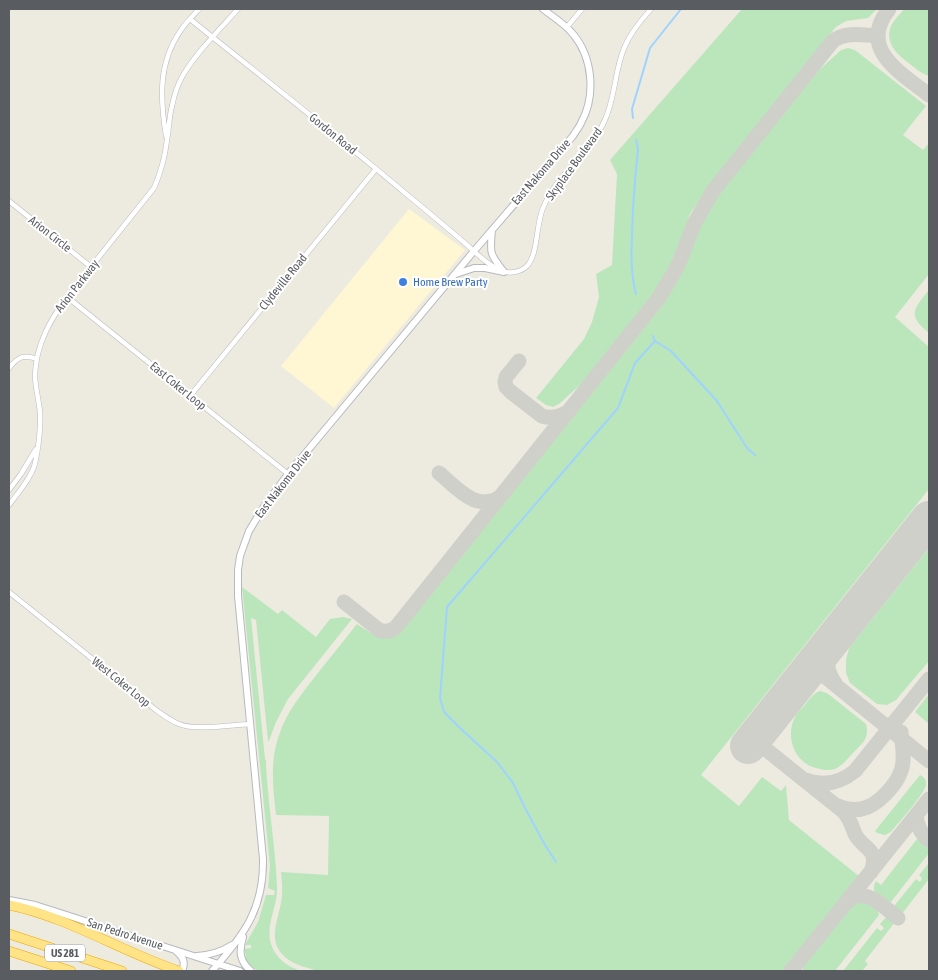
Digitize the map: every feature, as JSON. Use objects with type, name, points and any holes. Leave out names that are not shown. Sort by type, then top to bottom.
[{"type":"highway","points":[[9,905],[54,919],[181,970]]},
{"type":"highway","name":"US 281","points":[[9,934],[122,971]]},
{"type":"highway","name":"US 281","points":[[9,951],[71,971]]},
{"type":"main road","name":"East Nakoma Drive","points":[[212,971],[245,931],[257,907],[263,871],[238,596],[238,570],[244,543],[252,525],[288,474],[454,274],[573,136],[581,123],[588,106],[590,94],[591,80],[588,63],[578,41],[566,27],[543,9]]},
{"type":"main road","points":[[492,230],[490,248],[492,256],[504,272]]},
{"type":"main road","points":[[454,274],[474,268],[504,272]]},
{"type":"main road","name":"San Pedro Avenue","points":[[9,900],[49,909],[240,971]]},
{"type":"main road","points":[[245,931],[240,946],[240,956],[243,963],[251,971]]},
{"type":"main road","points":[[192,956],[207,955],[236,944]]},
{"type":"main road","points":[[176,951],[183,959],[181,970]]},
{"type":"street","name":"Arion Parkway","points":[[167,143],[162,99],[165,65],[172,44],[182,28],[199,9]]},
{"type":"street","name":"Arion Parkway","points":[[9,505],[29,480],[35,464],[40,412],[35,374],[37,359],[46,330],[67,297],[154,188],[162,171],[171,108],[177,88],[191,65],[238,9]]},
{"type":"street","points":[[566,27],[582,9]]},
{"type":"street","name":"Skyplace Boulevard","points":[[504,272],[509,273],[522,270],[532,260],[540,218],[546,200],[554,187],[592,142],[604,123],[612,102],[624,47],[638,24],[651,9]]},
{"type":"street","name":"Gordon Road","points":[[190,19],[376,168],[474,251]]},
{"type":"street","name":"Clydeville Road","points":[[190,396],[376,168]]},
{"type":"street","name":"Arion Circle","points":[[9,201],[91,267]]},
{"type":"street","points":[[474,251],[494,267],[504,272]]},
{"type":"street","name":"East Coker Loop","points":[[67,297],[288,474]]},
{"type":"street","points":[[9,368],[18,358],[28,356],[37,359]]},
{"type":"street","name":"Arion Parkway","points":[[9,490],[38,446]]},
{"type":"street","name":"West Coker Loop","points":[[9,592],[156,710],[180,725],[199,727],[250,724]]},
{"type":"shaded area","points":[[409,209],[465,250],[334,408],[281,366]]},
{"type":"green space","points":[[742,9],[877,9],[868,18],[846,21],[836,27],[709,186],[690,214],[679,248],[667,275],[653,296],[590,376],[559,404],[553,407],[546,405],[536,398],[584,339],[592,322],[599,297],[596,274],[612,265],[617,174],[610,160]]},
{"type":"green space","points":[[904,9],[929,9],[929,76],[920,72],[894,50],[890,40],[889,35],[893,22]]},
{"type":"green space","points":[[848,48],[855,50],[926,106],[903,135],[923,150],[929,143],[929,274],[895,317],[929,347],[929,489],[701,775],[739,806],[762,777],[781,791],[786,785],[789,820],[860,877],[785,971],[318,971],[292,962],[282,954],[275,940],[282,895],[281,872],[328,875],[329,816],[276,815],[273,786],[275,747],[281,728],[291,710],[308,685],[357,624],[383,637],[400,632],[661,307],[687,260],[703,218],[716,197],[819,70],[841,50]]},
{"type":"green space","points":[[929,290],[929,333],[917,322],[915,312]]},
{"type":"green space","points":[[929,548],[929,661],[896,700],[887,705],[877,704],[850,683],[846,673],[846,660],[849,648]]},
{"type":"green space","points":[[242,587],[278,614],[282,610],[316,637],[330,619],[343,617],[352,619],[288,699],[268,741],[256,620],[251,618],[276,876],[277,894],[270,937],[273,949],[279,958],[291,967],[301,971],[259,971],[250,966],[244,957],[246,956],[244,949],[251,948],[251,945],[245,945],[258,922],[266,895],[274,895],[275,891],[268,888],[270,866]]},
{"type":"green space","points":[[820,691],[827,693],[866,724],[867,729],[866,737],[862,743],[843,764],[830,770],[808,765],[797,754],[791,739],[791,731],[796,715],[813,695]]},
{"type":"green space","points":[[929,694],[929,724],[915,712]]},
{"type":"green space","points":[[920,775],[926,781],[926,784],[917,801],[891,832],[885,835],[877,833],[875,831]]},
{"type":"green space","points":[[917,839],[922,840],[929,846],[929,853],[891,902],[886,904],[874,891],[874,885],[876,881],[881,885]]},
{"type":"green space","points":[[929,863],[929,879],[901,915],[895,910],[894,906],[916,879],[920,882],[922,878],[919,875]]},
{"type":"green space","points":[[862,900],[873,905],[879,915],[835,971],[803,971],[803,966],[808,958],[851,905]]},
{"type":"green space","points":[[887,916],[895,922],[865,961],[868,964],[862,971],[843,971],[877,928],[881,931],[884,928],[880,924]]},
{"type":"waterway","points":[[633,118],[632,109],[650,48],[681,9]]},
{"type":"waterway","points":[[636,140],[638,149],[633,205],[632,273],[636,294]]},
{"type":"waterway","points":[[653,336],[655,341],[671,351],[717,401],[747,448],[755,455]]},
{"type":"waterway","points":[[556,862],[545,845],[513,783],[497,762],[444,712],[440,698],[447,607],[618,408],[635,363],[655,341]]},
{"type":"taxiway","points":[[889,9],[880,23],[878,36],[880,48],[886,59],[896,69],[929,95]]},
{"type":"taxiway","points":[[344,602],[379,630],[389,631],[397,626],[658,299],[679,263],[694,224],[713,191],[832,42],[848,35],[878,36]]},
{"type":"taxiway","points":[[519,361],[506,377],[506,387],[542,416],[556,417],[569,411]]},
{"type":"taxiway","points":[[439,473],[460,491],[475,500],[483,502],[500,497]]},
{"type":"taxiway","points":[[835,683],[828,669],[827,659],[829,649],[837,634]]},
{"type":"taxiway","points":[[812,666],[929,761]]},
{"type":"taxiway","points":[[806,780],[832,783],[855,771],[929,679]]},
{"type":"taxiway","points":[[836,805],[853,810],[867,807],[879,800],[891,788],[899,776],[903,764],[901,732]]},
{"type":"taxiway","points":[[753,739],[844,812],[858,839],[872,854],[873,864],[871,872]]},
{"type":"taxiway","points":[[791,971],[929,799]]},
{"type":"taxiway","points":[[916,815],[920,829],[929,840]]},
{"type":"taxiway","points":[[847,902],[854,897],[868,897],[874,899],[898,918]]},
{"type":"runway","points":[[748,746],[929,519]]},
{"type":"place","name":"Home Brew Party","points":[[403,282]]}]
